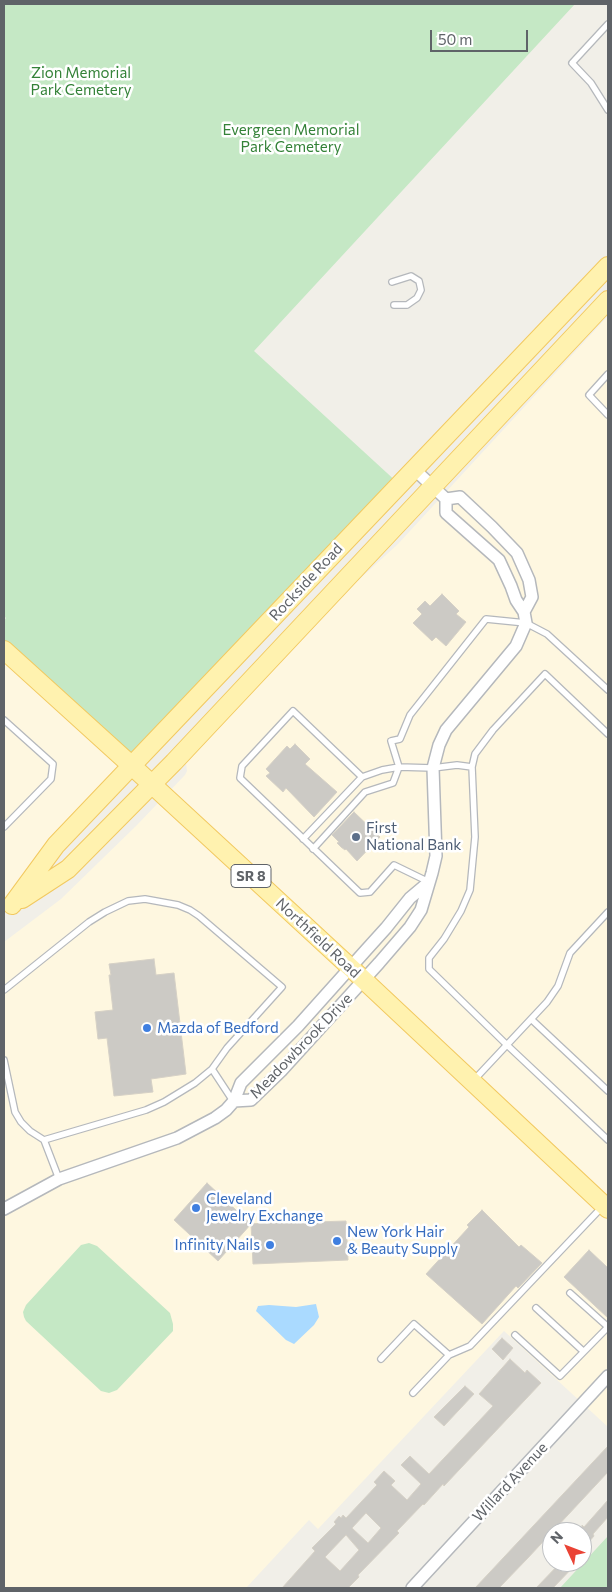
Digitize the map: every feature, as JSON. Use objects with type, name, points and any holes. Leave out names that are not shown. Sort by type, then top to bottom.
[{"type":"main road","name":"Rockside Road","points":[[8,906],[56,845],[608,266]]},
{"type":"main road","name":"Rockside Road","points":[[8,906],[68,869],[152,784],[608,300]]},
{"type":"main road","name":"Northfield Road","points":[[4,650],[152,784],[607,1205]]},
{"type":"street","points":[[414,469],[446,499],[446,513],[499,560],[512,586],[516,600],[524,612],[526,624]]},
{"type":"street","points":[[446,499],[460,498],[517,552],[529,580],[532,597],[524,612]]},
{"type":"street","name":"Meadowbrook Drive","points":[[234,1101],[251,1100],[281,1071],[364,980],[410,927],[421,910],[436,856],[433,768],[439,745],[446,730],[506,660],[516,646],[526,624]]},
{"type":"street","name":"Meadowbrook Drive","points":[[4,1208],[59,1180],[177,1138],[226,1110],[234,1101],[241,1083],[298,1026],[351,968],[410,898],[429,882]]},
{"type":"street","name":"Willard Avenue","points":[[412,1588],[608,1376]]},
{"type":"lane","points":[[608,24],[572,63],[591,83],[608,110]]},
{"type":"lane","points":[[392,282],[411,276],[419,281],[421,290],[417,298],[407,306],[394,305]]},
{"type":"lane","points":[[608,374],[588,396],[608,415]]},
{"type":"lane","points":[[313,848],[365,792],[393,783],[399,767],[392,741],[400,739],[410,715],[486,619],[526,624],[547,634],[608,690]]},
{"type":"lane","points":[[608,734],[545,674],[493,730],[475,754],[472,767],[475,837],[470,890],[452,925],[429,958],[429,969],[608,1140]]},
{"type":"lane","points":[[362,777],[294,711],[242,766],[240,778],[360,893],[370,892],[394,865],[429,882]]},
{"type":"lane","points":[[4,720],[53,764],[51,779],[4,827]]},
{"type":"lane","points":[[303,839],[362,777],[382,770],[399,767],[433,768],[457,765],[472,767]]},
{"type":"lane","points":[[4,990],[89,922],[128,901],[145,899],[178,905],[190,910],[282,987],[227,1048],[212,1069],[188,1088],[146,1110],[44,1140]]},
{"type":"lane","points":[[473,1082],[546,1002],[558,986],[570,953],[608,912]]},
{"type":"lane","points":[[531,1019],[608,1091]]},
{"type":"lane","points":[[4,1060],[15,1112],[30,1131],[44,1140],[59,1180]]},
{"type":"lane","points":[[212,1069],[234,1101]]},
{"type":"lane","points":[[413,1393],[449,1355],[470,1346],[607,1205]]},
{"type":"lane","points":[[515,1335],[560,1376],[608,1327],[570,1293]]},
{"type":"lane","points":[[536,1308],[584,1351]]},
{"type":"lane","points":[[381,1359],[414,1324],[449,1355]]},
{"type":"shaded area","points":[[608,316],[608,1427],[504,1331],[318,1529],[309,1520],[246,1588],[4,1588],[4,942],[61,899],[136,826],[185,775],[187,771],[186,763],[206,739],[351,587],[398,544]]},
{"type":"shaded area","points":[[4,650],[132,766],[4,912]]},
{"type":"green space","points":[[4,4],[575,4],[254,351],[399,484],[132,766],[4,650],[4,621],[6,618],[4,616]]},
{"type":"green space","points":[[89,1243],[97,1246],[170,1313],[173,1324],[173,1331],[117,1390],[109,1393],[101,1391],[26,1321],[23,1312],[26,1305],[81,1245]]},
{"type":"green space","points":[[608,1536],[608,1588],[560,1588],[575,1572],[592,1572],[592,1553]]},
{"type":"water","points":[[316,1304],[319,1317],[314,1325],[294,1344],[286,1340],[256,1311],[258,1306],[296,1307]]},
{"type":"building","points":[[442,594],[459,611],[456,614],[466,622],[446,646],[436,637],[432,641],[413,623],[422,614],[417,609],[425,601],[430,606]]},
{"type":"building","points":[[295,744],[310,759],[305,764],[337,792],[314,817],[286,788],[283,792],[266,776],[270,773],[266,769],[287,746],[290,749]]},
{"type":"building","points":[[354,812],[380,837],[357,861],[346,849],[337,843],[339,842],[332,835]]},
{"type":"building","points":[[154,959],[156,975],[174,973],[186,1074],[151,1079],[153,1092],[114,1096],[107,1038],[98,1039],[95,1012],[113,1010],[109,964]]},
{"type":"building","points":[[207,1183],[251,1224],[218,1261],[174,1220]]},
{"type":"building","points":[[482,1210],[519,1247],[521,1245],[542,1263],[518,1288],[516,1286],[482,1324],[426,1274]]},
{"type":"building","points":[[314,1219],[314,1222],[346,1221],[348,1260],[253,1264],[251,1224]]},
{"type":"building","points":[[589,1250],[608,1268],[608,1318],[564,1277]]},
{"type":"building","points":[[502,1338],[513,1348],[503,1360],[492,1349]]},
{"type":"building","points":[[510,1359],[525,1373],[527,1370],[541,1383],[444,1486],[443,1484],[397,1531],[399,1533],[358,1575],[359,1577],[348,1588],[282,1588],[315,1551],[312,1548],[336,1524],[334,1522],[339,1516],[341,1518],[343,1515],[346,1518],[377,1485],[374,1482],[384,1471],[395,1481],[391,1485],[407,1500],[421,1484],[401,1465],[410,1456],[429,1474],[493,1406],[479,1394]],"holes":[[[366,1513],[381,1528],[368,1543],[352,1528]],[[346,1535],[359,1550],[340,1571],[325,1557]]]},
{"type":"building","points":[[465,1386],[474,1394],[444,1426],[434,1417]]},
{"type":"building","points":[[608,1446],[608,1472],[561,1522],[542,1522],[542,1543],[527,1559],[499,1588],[475,1588]]},
{"type":"building","points":[[608,1500],[608,1517],[593,1534],[592,1538],[592,1522],[588,1522]]},
{"type":"building","points":[[551,1572],[568,1572],[553,1588],[536,1588]]},
{"type":"place","name":"First National Bank","points":[[356,837]]},
{"type":"place","name":"Mazda of Bedford","points":[[147,1028]]},
{"type":"place","name":"Cleveland Jewelry Exchange","points":[[196,1208]]},
{"type":"place","name":"New York Hair & Beauty Supply","points":[[337,1241]]},
{"type":"place","name":"Infinity Nails","points":[[270,1245]]},
{"type":"park label","name":"Zion Memorial Park Cemetery","points":[[81,82]]},
{"type":"park label","name":"Evergreen Memorial Park Cemetery","points":[[291,138]]}]
